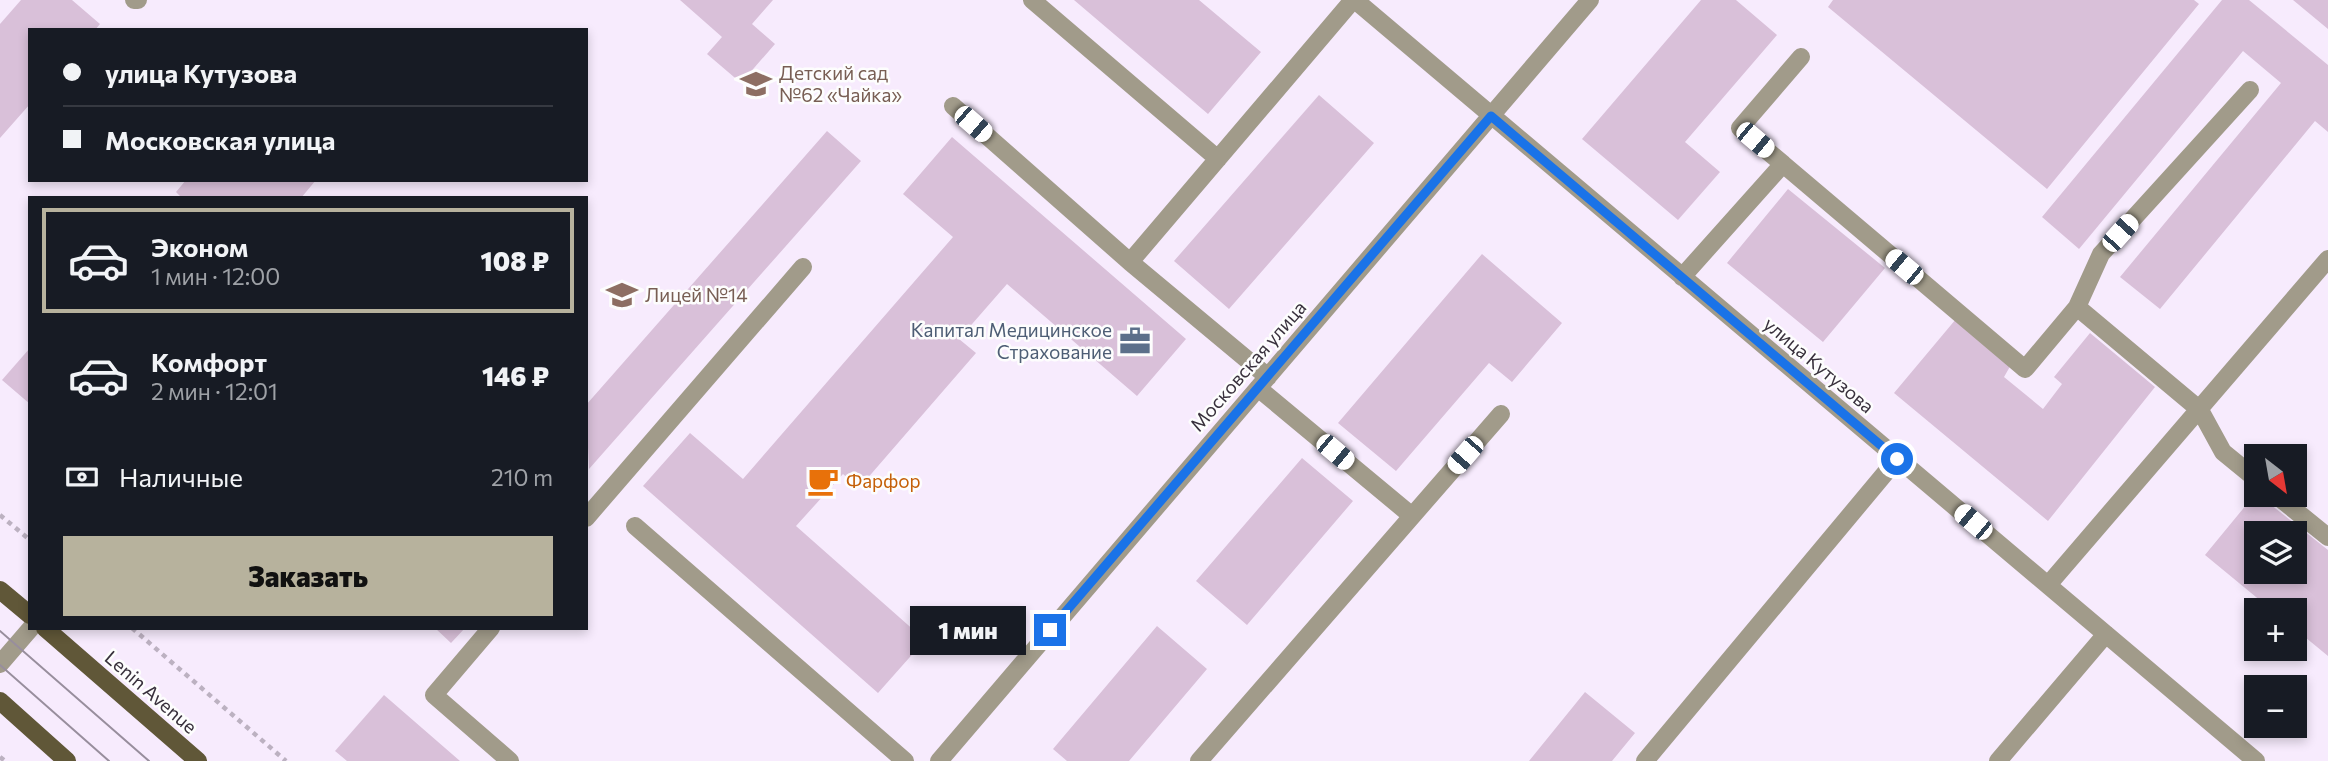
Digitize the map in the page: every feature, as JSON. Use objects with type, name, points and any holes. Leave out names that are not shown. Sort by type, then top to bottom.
[{"type":"main road","points":[[0,590],[28,613]]},
{"type":"main road","name":"Lenin Avenue","points":[[47,630],[198,761]]},
{"type":"main road","points":[[0,701],[67,761]]},
{"type":"street","points":[[1032,0],[1218,159]]},
{"type":"street","points":[[1130,262],[1354,0]]},
{"type":"street","name":"улица Кутузова","points":[[1354,0],[2256,761]]},
{"type":"street","name":"Московская улица","points":[[939,761],[1590,0]]},
{"type":"street","points":[[1801,57],[1740,128],[2025,369],[2077,307],[2101,254],[2249,90]]},
{"type":"street","points":[[953,106],[1412,516]]},
{"type":"street","points":[[1682,277],[1783,164]]},
{"type":"street","points":[[2048,585],[2328,259]]},
{"type":"street","points":[[588,516],[803,267]]},
{"type":"street","points":[[2077,307],[2200,410],[2223,452],[2244,469]]},
{"type":"street","points":[[1199,761],[1501,414]]},
{"type":"street","points":[[1645,761],[1897,459]]},
{"type":"street","points":[[2292,508],[2328,537]]},
{"type":"street","points":[[635,526],[905,761]]},
{"type":"street","points":[[0,664],[29,630]]},
{"type":"street","points":[[489,630],[434,695],[510,761]]},
{"type":"street","points":[[1998,761],[2106,634]]},
{"type":"path","points":[[0,514],[28,538]]},
{"type":"path","points":[[134,630],[286,761]]},
{"type":"path","points":[[0,757],[5,761]]},
{"type":"building","points":[[21,0],[72,0],[100,24],[97,28],[28,28],[28,106],[0,138],[0,24]]},
{"type":"building","points":[[680,0],[773,0],[752,24],[775,44],[741,83],[707,54],[722,37]]},
{"type":"building","points":[[1074,0],[1199,0],[1261,52],[1208,114]]},
{"type":"building","points":[[1701,0],[1736,0],[1777,35],[1685,142],[1720,172],[1678,220],[1582,139]]},
{"type":"building","points":[[1833,0],[2194,0],[2199,4],[2047,189],[1828,7]]},
{"type":"building","points":[[2222,0],[2249,0],[2328,65],[2328,132],[2315,121],[2160,309],[2120,277],[2281,83],[2243,51],[2079,249],[2042,217]]},
{"type":"building","points":[[2293,0],[2328,0],[2328,29]]},
{"type":"building","points":[[1319,95],[1374,143],[1229,309],[1174,261]]},
{"type":"building","points":[[827,131],[861,161],[589,469],[588,403]]},
{"type":"building","points":[[952,137],[1186,339],[1137,396],[1007,284],[959,339],[976,353],[859,488],[843,474],[796,526],[925,640],[878,693],[643,486],[690,433],[743,479],[953,237],[903,194]]},
{"type":"building","points":[[184,182],[314,182],[303,196],[180,196],[176,192]]},
{"type":"building","points":[[1788,189],[1885,268],[1823,342],[1727,263]]},
{"type":"building","points":[[1482,254],[1562,323],[1512,382],[1489,363],[1396,471],[1338,423]]},
{"type":"building","points":[[1956,319],[2012,363],[2004,377],[2043,409],[2062,384],[2054,377],[2090,333],[2155,387],[2048,521],[1894,393]]},
{"type":"building","points":[[28,350],[28,402],[2,380]]},
{"type":"building","points":[[1302,458],[1353,501],[1247,625],[1196,581]]},
{"type":"building","points":[[2244,508],[2275,508],[2291,521],[2244,521],[2244,584],[2307,584],[2307,533],[2328,550],[2328,656],[2307,639],[2307,598],[2257,598],[2205,555]]},
{"type":"building","points":[[1157,626],[1207,669],[1129,761],[1067,761],[1053,749]]},
{"type":"building","points":[[437,630],[463,630],[451,643]]},
{"type":"building","points":[[1585,692],[1635,733],[1612,761],[1529,761]]},
{"type":"building","points":[[384,695],[460,761],[347,761],[335,751]]},
{"type":"tram line","points":[[0,631],[149,761]]},
{"type":"tram line","points":[[0,665],[109,761]]},
{"type":"place","name":"Детский сад №62 «Чайка»","points":[[756,84]]},
{"type":"place","name":"Лицей №14","points":[[622,295]]},
{"type":"place","name":"Капитал Медицинское Страхование","points":[[1135,341]]},
{"type":"place","name":"Фарфор","points":[[823,481]]},
{"type":"route","points":[[1050,630],[1491,116],[1897,459]]}]
